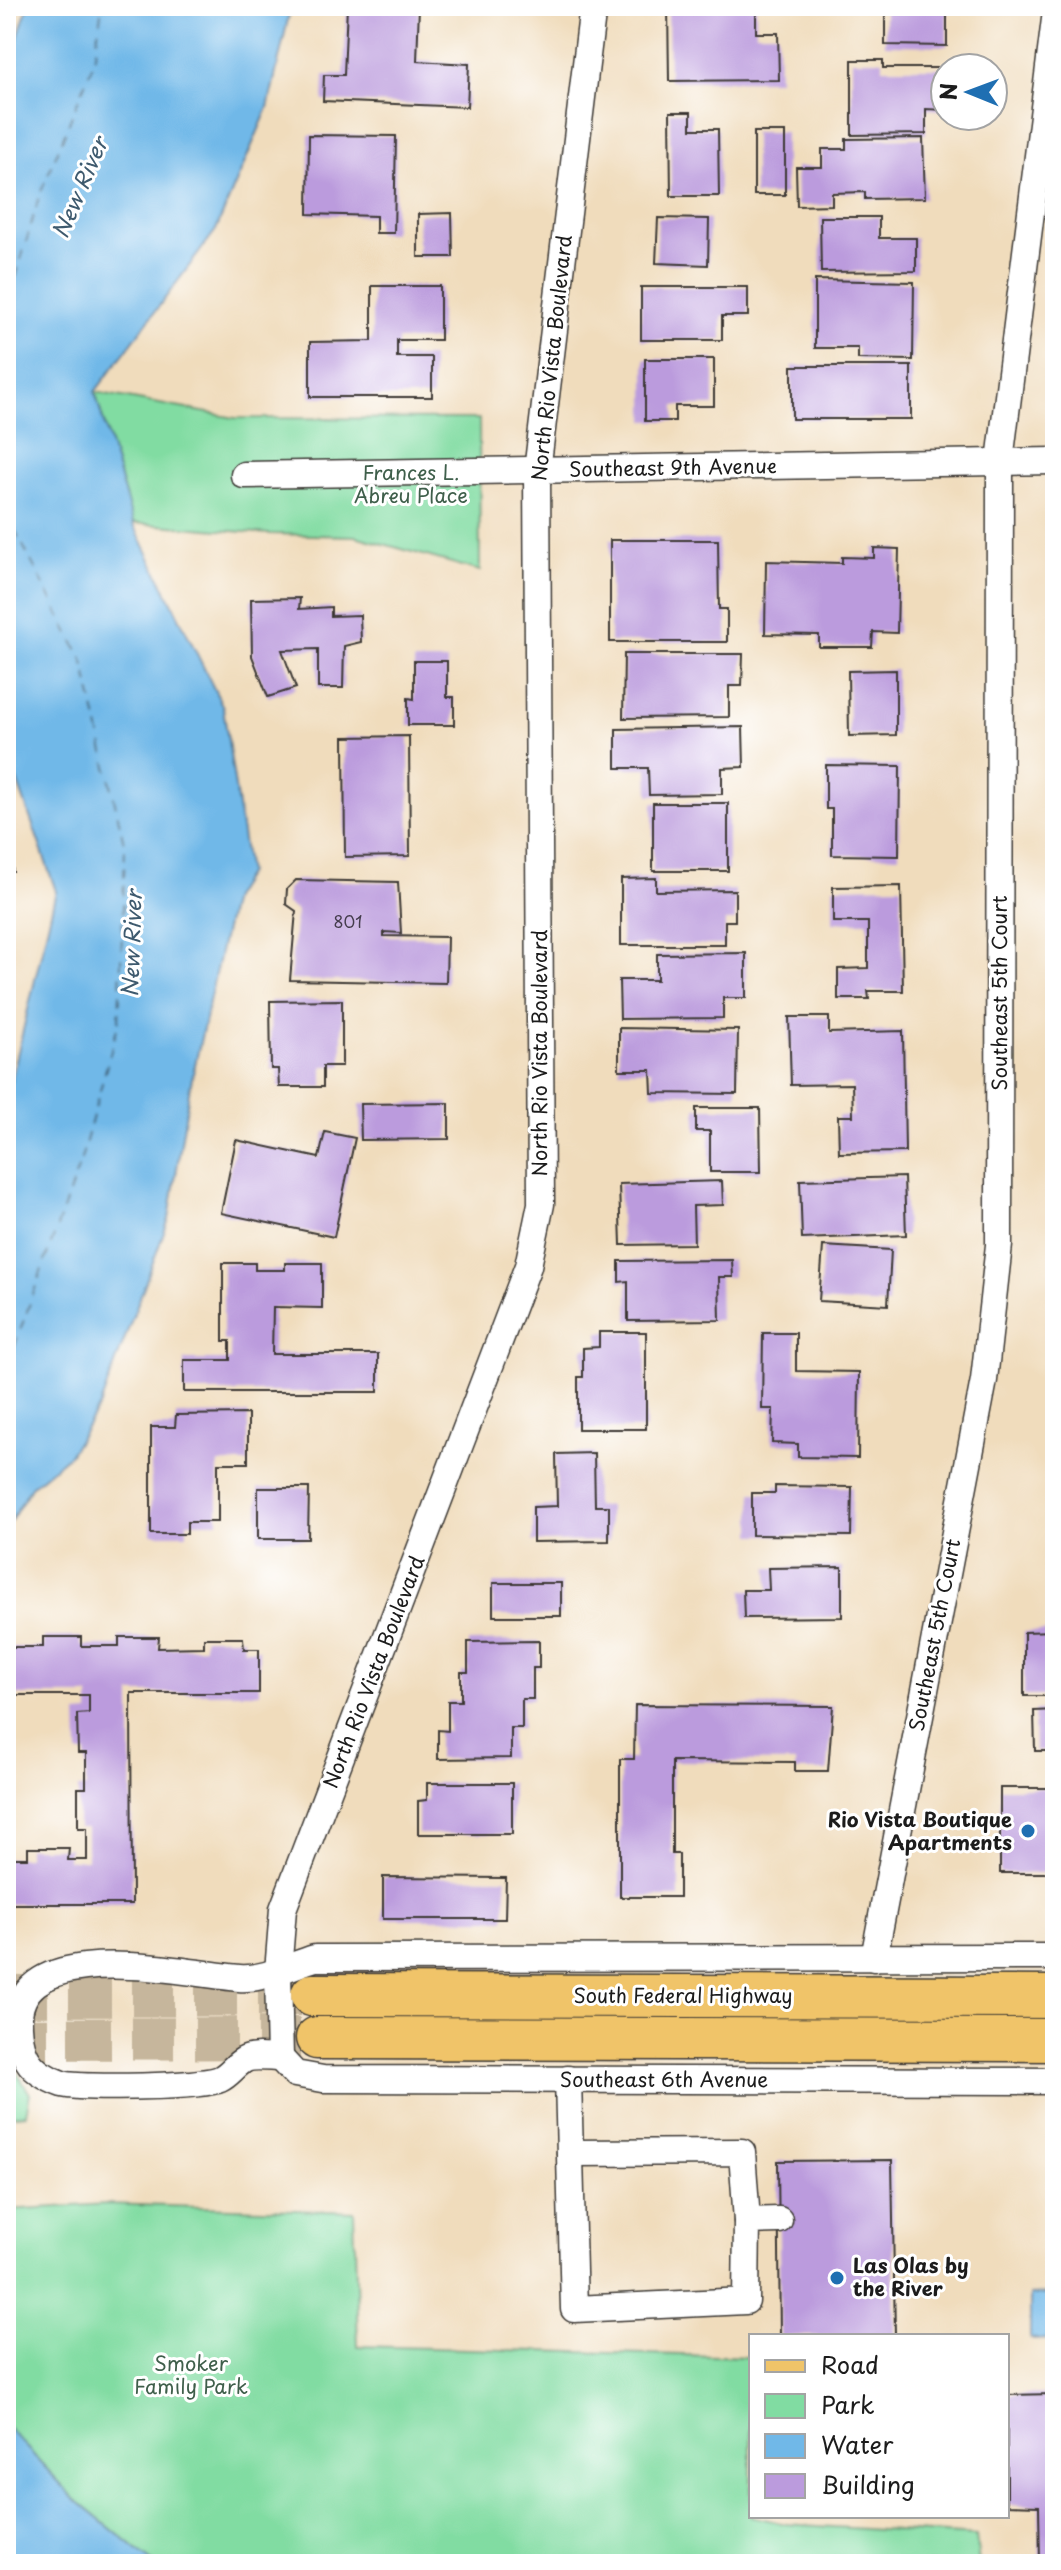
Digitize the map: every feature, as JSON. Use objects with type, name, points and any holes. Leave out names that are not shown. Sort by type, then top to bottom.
[{"type":"main road","name":"South Federal Highway","points":[[295,1983],[1055,1997]]},
{"type":"main road","points":[[317,2038],[1055,2040]]},
{"type":"street","name":"North Rio Vista Boulevard","points":[[280,2058],[295,1983],[283,1909],[528,1266],[541,1204],[537,471],[593,6]]},
{"type":"street","name":"Southeast 5th Court","points":[[874,1958],[984,1380],[999,1245],[1000,461],[1055,19]]},
{"type":"street","name":"Southeast 9th Avenue","points":[[244,475],[1055,461]]},
{"type":"street","points":[[280,2058],[246,2058],[220,2079],[189,2086],[63,2084],[38,2072],[23,2055],[18,2022],[24,1999],[35,1983],[60,1968],[158,1968],[295,1983],[315,1958],[1055,1957]]},
{"type":"street","name":"Southeast 6th Avenue","points":[[280,2058],[295,2074],[323,2079],[1055,2081]]},
{"type":"street","points":[[568,2079],[574,2309],[746,2301],[747,2221],[742,2152],[570,2153]]},
{"type":"street","points":[[747,2221],[779,2220]]},
{"type":"green space","name":"Frances L. Abreu Place","points":[[95,392],[235,418],[479,419],[480,571],[355,536],[269,534],[133,523]]},
{"type":"green space","points":[[6,2055],[30,2094],[26,2114],[6,2116]]},
{"type":"green space","name":"Smoker Family Park","points":[[107,2204],[354,2212],[358,2346],[749,2357],[749,2518],[786,2524],[976,2536],[979,2564],[154,2564],[76,2500],[6,2426],[6,2210]]},
{"type":"water","name":"New River","points":[[28,6],[291,6],[268,108],[216,230],[95,392],[133,523],[223,707],[248,873],[232,898],[189,1092],[169,1219],[100,1405],[69,1455],[31,1487],[6,1529],[6,1102],[56,891],[6,749],[6,74]]},
{"type":"water","points":[[1055,2294],[1055,2338],[1030,2339],[1030,2295]]},
{"type":"water","points":[[6,2426],[76,2500],[154,2564],[6,2564]]},
{"type":"building","points":[[347,6],[419,6],[417,61],[469,64],[467,107],[323,101],[324,75],[344,75]]},
{"type":"building","points":[[668,6],[756,6],[756,33],[778,33],[779,80],[669,81]]},
{"type":"building","points":[[885,6],[947,6],[947,46],[885,45]]},
{"type":"building","points":[[852,60],[883,60],[883,68],[929,68],[926,134],[852,135]]},
{"type":"building","points":[[670,112],[691,112],[691,129],[718,129],[719,196],[671,196]]},
{"type":"building","points":[[754,132],[785,132],[785,195],[754,195]]},
{"type":"building","points":[[309,135],[396,136],[394,233],[376,233],[376,216],[308,214]]},
{"type":"building","points":[[923,138],[925,198],[865,199],[865,192],[832,193],[832,205],[797,206],[796,167],[822,167],[822,149],[846,149],[846,139]]},
{"type":"building","points":[[452,213],[453,257],[418,257],[418,214]]},
{"type":"building","points":[[820,217],[879,217],[879,238],[916,238],[916,271],[821,272]]},
{"type":"building","points":[[658,218],[709,219],[708,265],[656,263]]},
{"type":"building","points":[[815,280],[914,282],[913,360],[858,359],[858,348],[815,348]]},
{"type":"building","points":[[372,286],[440,286],[440,340],[397,340],[397,357],[432,357],[432,397],[310,397],[310,342],[372,341]]},
{"type":"building","points":[[641,287],[748,287],[748,316],[722,316],[722,340],[641,340]]},
{"type":"building","points":[[645,359],[714,359],[714,406],[675,406],[675,421],[645,421]]},
{"type":"building","points":[[792,366],[911,366],[911,419],[792,419]]},
{"type":"building","points":[[610,540],[718,540],[719,609],[727,609],[727,642],[610,642]]},
{"type":"building","points":[[874,548],[899,549],[897,633],[873,632],[872,647],[819,647],[819,635],[765,634],[766,561],[842,563],[842,557],[874,558]]},
{"type":"building","points":[[300,598],[299,609],[331,607],[331,616],[360,615],[361,642],[344,646],[343,688],[318,688],[318,649],[282,650],[296,688],[268,697],[252,656],[251,599]]},
{"type":"building","points":[[624,654],[743,654],[742,686],[729,686],[729,717],[623,718]]},
{"type":"building","points":[[414,661],[447,661],[447,697],[454,697],[454,725],[408,725],[408,698],[414,699]]},
{"type":"building","points":[[896,670],[896,735],[849,736],[848,671]]},
{"type":"building","points":[[743,727],[744,767],[722,768],[722,794],[649,795],[648,768],[616,768],[616,729]]},
{"type":"building","points":[[409,736],[410,856],[345,857],[344,737]]},
{"type":"building","points":[[826,765],[900,766],[899,856],[832,855],[832,809],[826,809]]},
{"type":"building","points":[[653,803],[728,803],[728,871],[653,871]]},
{"type":"building","points":[[8,828],[13,872],[6,872]]},
{"type":"building","points":[[656,878],[656,891],[735,890],[735,921],[725,921],[725,945],[621,945],[621,879]]},
{"type":"building","points":[[296,880],[398,882],[401,933],[384,932],[384,936],[447,937],[446,983],[290,980],[296,911],[286,904],[287,889]]},
{"type":"building","points":[[901,886],[903,991],[868,991],[869,999],[838,999],[838,969],[868,968],[868,922],[833,922],[833,887]]},
{"type":"building","points":[[746,953],[746,998],[723,998],[723,1018],[620,1019],[619,980],[657,980],[657,954]]},
{"type":"building","points":[[342,1000],[342,1066],[323,1066],[323,1087],[279,1087],[278,1069],[271,1069],[270,1001]]},
{"type":"building","points":[[789,1017],[829,1017],[829,1033],[903,1031],[905,1152],[839,1153],[838,1116],[853,1116],[852,1084],[791,1085]]},
{"type":"building","points":[[619,1028],[738,1030],[737,1094],[652,1093],[651,1070],[619,1070]]},
{"type":"building","points":[[449,1103],[449,1139],[361,1140],[360,1104]]},
{"type":"building","points":[[696,1108],[760,1108],[761,1172],[710,1172],[710,1131],[696,1131]]},
{"type":"building","points":[[325,1132],[355,1138],[334,1237],[221,1213],[236,1140],[319,1158]]},
{"type":"building","points":[[904,1177],[906,1235],[802,1239],[800,1180]]},
{"type":"building","points":[[722,1181],[723,1205],[693,1206],[694,1244],[621,1245],[619,1184]]},
{"type":"building","points":[[823,1246],[891,1250],[888,1305],[819,1301]]},
{"type":"building","points":[[732,1260],[733,1277],[719,1277],[720,1320],[628,1321],[628,1281],[619,1282],[619,1261]]},
{"type":"building","points":[[223,1263],[255,1263],[255,1270],[285,1270],[285,1263],[322,1263],[322,1308],[273,1307],[272,1354],[378,1354],[378,1392],[184,1392],[184,1360],[230,1360],[230,1341],[223,1341]]},
{"type":"building","points":[[599,1332],[646,1332],[646,1429],[578,1429],[578,1377],[583,1377],[583,1348],[599,1347]]},
{"type":"building","points":[[763,1333],[796,1333],[796,1371],[859,1372],[858,1458],[798,1457],[798,1444],[772,1443],[773,1409],[762,1409]]},
{"type":"building","points":[[248,1414],[248,1463],[218,1463],[218,1522],[187,1522],[187,1534],[151,1534],[151,1427],[175,1427],[176,1415]]},
{"type":"building","points":[[594,1453],[595,1506],[609,1506],[609,1541],[533,1542],[533,1507],[557,1506],[556,1454]]},
{"type":"building","points":[[775,1486],[852,1487],[851,1536],[752,1535],[752,1493],[775,1493]]},
{"type":"building","points":[[258,1488],[309,1488],[308,1539],[258,1539]]},
{"type":"building","points":[[1055,1557],[1055,1625],[1052,1625],[1051,1558]]},
{"type":"building","points":[[842,1567],[842,1617],[744,1618],[743,1590],[769,1590],[768,1568]]},
{"type":"building","points":[[493,1583],[561,1583],[561,1616],[493,1616]]},
{"type":"building","points":[[1055,1631],[1055,1696],[1024,1696],[1024,1632]]},
{"type":"building","points":[[43,1637],[81,1637],[81,1646],[119,1646],[119,1637],[159,1637],[158,1648],[204,1647],[204,1638],[243,1638],[244,1649],[259,1649],[259,1693],[131,1693],[132,1904],[6,1904],[6,1858],[28,1858],[28,1848],[69,1848],[68,1860],[87,1860],[87,1828],[78,1828],[78,1788],[86,1788],[86,1753],[78,1753],[77,1714],[89,1713],[89,1695],[6,1695],[6,1647],[43,1647]]},
{"type":"building","points":[[539,1641],[539,1668],[533,1668],[533,1699],[522,1699],[522,1728],[511,1728],[511,1758],[438,1759],[438,1730],[448,1731],[448,1701],[461,1701],[461,1672],[468,1672],[468,1642]]},
{"type":"building","points":[[635,1705],[833,1706],[828,1771],[795,1771],[795,1762],[672,1761],[672,1854],[679,1854],[679,1897],[620,1897],[620,1759],[634,1759]]},
{"type":"building","points":[[1055,1710],[1055,1751],[1035,1751],[1034,1711]]},
{"type":"building","points":[[427,1783],[512,1783],[512,1834],[418,1834],[418,1801],[427,1800]]},
{"type":"building","name":"Rio Vista Boutique Apartments","points":[[1000,1788],[1055,1788],[1055,1873],[1000,1873]]},
{"type":"building","points":[[383,1877],[506,1878],[505,1919],[383,1919]]},
{"type":"building","name":"Las Olas by the River","points":[[892,2160],[895,2334],[780,2334],[778,2161]]},
{"type":"building","points":[[1055,2394],[1055,2564],[1040,2564],[1039,2506],[1009,2505],[1009,2395]]},
{"type":"ferry route","points":[[6,312],[39,197],[94,61],[102,6]]},
{"type":"ferry route","points":[[6,513],[84,662],[125,848],[119,1021],[80,1163],[6,1370]]},
{"type":"tunnel","points":[[6,1996],[312,1995]]},
{"type":"tunnel","points":[[6,2039],[317,2038]]},
{"type":"place","name":"Rio Vista Boutique Apartments","points":[[1028,1831]]},
{"type":"place","name":"Las Olas by the River","points":[[837,2278]]}]
